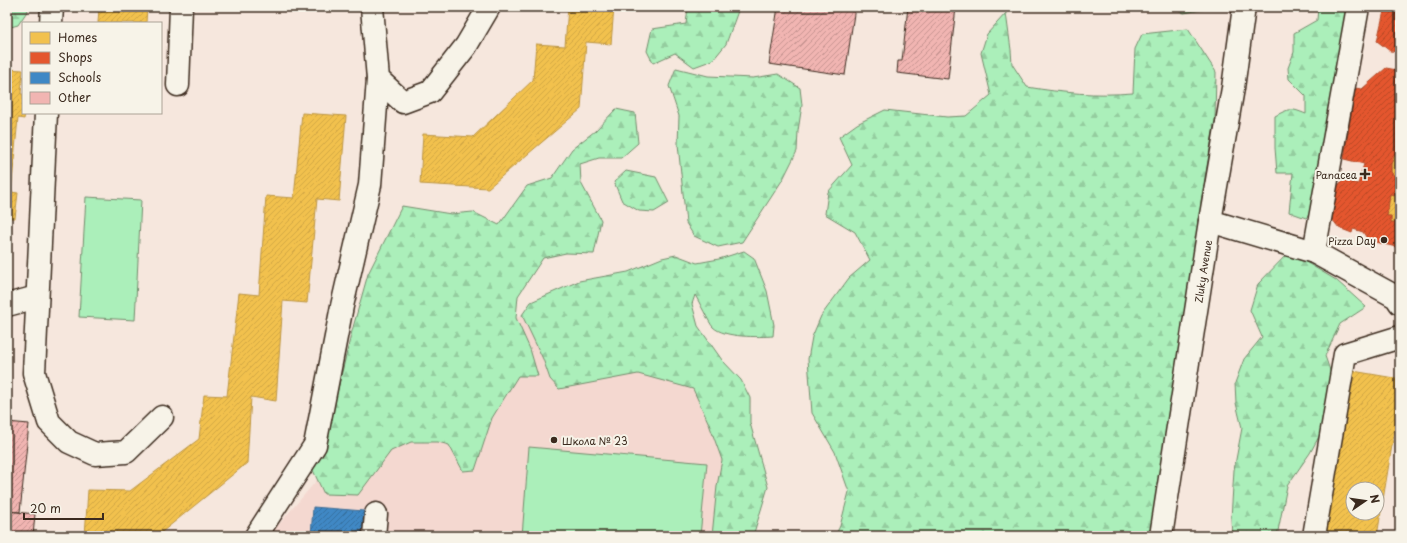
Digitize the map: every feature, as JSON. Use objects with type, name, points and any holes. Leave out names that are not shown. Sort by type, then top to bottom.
[{"type":"main road","points":[[51,22],[52,7]]},
{"type":"main road","points":[[178,85],[181,7]]},
{"type":"main road","points":[[256,536],[315,445],[342,306],[370,185],[378,79],[372,7]]},
{"type":"main road","points":[[378,79],[403,102],[430,92],[466,46],[489,7]]},
{"type":"main road","name":"Zluky Avenue","points":[[1161,536],[1244,7]]},
{"type":"main road","points":[[1314,252],[1358,7]]},
{"type":"main road","points":[[46,114],[34,373],[50,422],[68,442],[95,454],[126,452],[162,416]]},
{"type":"main road","points":[[1210,222],[1314,252],[1396,297],[1400,303]]},
{"type":"main road","points":[[7,305],[37,297]]},
{"type":"main road","points":[[1314,536],[1345,354],[1400,337]]},
{"type":"main road","points":[[374,536],[376,514]]},
{"type":"shaded area","name":"Школа № 23","points":[[653,281],[751,400],[742,536],[250,536],[274,530],[317,480],[485,326]]},
{"type":"green space","points":[[7,7],[30,7],[18,25],[7,28]]},
{"type":"green space","points":[[688,7],[738,7],[738,11],[726,44],[713,60],[694,67],[675,53],[653,63],[647,51],[652,29],[686,24]]},
{"type":"green space","points":[[1172,7],[1207,7],[1206,9],[1184,13]]},
{"type":"green space","points":[[1318,7],[1352,7],[1312,211],[1306,218],[1289,212],[1293,173],[1277,173],[1275,116],[1284,111],[1290,110],[1306,114],[1306,96],[1289,79],[1288,68],[1294,52],[1294,33],[1317,20]]},
{"type":"green space","points":[[1006,13],[1012,64],[1027,87],[1080,93],[1133,93],[1135,49],[1142,34],[1188,29],[1216,72],[1215,120],[1201,201],[1202,234],[1157,536],[835,536],[840,526],[849,492],[835,452],[812,413],[808,359],[812,337],[821,316],[849,278],[870,260],[855,232],[825,214],[828,192],[852,165],[839,137],[857,124],[885,110],[947,117],[966,116],[991,95],[981,53],[987,34]]},
{"type":"green space","points":[[676,68],[708,76],[753,78],[778,74],[800,88],[802,105],[797,151],[783,179],[742,242],[718,247],[694,236],[686,223],[678,144],[679,116],[669,86]]},
{"type":"green space","points":[[616,109],[635,113],[638,143],[621,158],[599,158],[580,164],[581,183],[601,220],[594,254],[566,253],[543,258],[518,296],[516,318],[530,349],[538,376],[518,376],[492,418],[475,470],[463,471],[449,445],[438,442],[411,442],[391,451],[358,495],[324,494],[312,468],[335,401],[368,274],[402,206],[451,214],[473,212],[499,225],[527,186],[552,178],[572,149],[595,131]]},
{"type":"green space","points":[[626,171],[656,177],[669,203],[654,212],[639,211],[622,201],[614,182]]},
{"type":"green space","points":[[86,197],[141,200],[135,320],[79,317]]},
{"type":"green space","points":[[744,251],[754,258],[767,291],[774,325],[773,336],[742,336],[718,331],[711,325],[695,295],[692,304],[698,326],[722,360],[741,380],[750,398],[750,423],[768,487],[753,536],[712,536],[717,486],[722,460],[709,424],[693,389],[638,374],[559,389],[550,379],[543,359],[522,315],[531,302],[579,281],[628,272],[662,258],[676,255],[697,263],[719,259]]},
{"type":"green space","points":[[1289,252],[1336,280],[1366,307],[1340,324],[1325,356],[1335,385],[1328,420],[1310,453],[1287,486],[1277,536],[1232,536],[1231,519],[1234,470],[1242,428],[1236,403],[1235,383],[1244,359],[1262,337],[1250,310],[1258,284]]},
{"type":"green space","points":[[529,447],[707,463],[700,536],[522,536]]},
{"type":"building: Homes","points":[[99,7],[147,7],[146,22],[98,22]]},
{"type":"building: Homes","points":[[568,7],[614,7],[611,44],[586,42],[581,109],[488,188],[420,184],[423,134],[473,137],[533,80],[536,44],[565,46]]},
{"type":"building: Homes","points":[[7,69],[22,70],[22,114],[25,114],[24,119],[18,118],[11,192],[18,193],[15,218],[9,218],[7,234]]},
{"type":"building: Homes","points":[[302,113],[346,116],[339,201],[317,199],[307,303],[283,301],[276,401],[251,397],[247,463],[157,536],[85,536],[88,490],[130,491],[199,439],[204,395],[227,396],[239,293],[259,295],[266,196],[294,198]]},
{"type":"building: Homes","points":[[1400,152],[1400,223],[1391,222],[1391,216],[1387,216],[1390,194],[1395,195],[1397,179],[1391,172],[1391,164],[1394,156]]},
{"type":"building: Homes","points":[[1353,371],[1400,379],[1400,397],[1385,488],[1385,481],[1345,481],[1345,521],[1379,521],[1377,536],[1326,536]]},
{"type":"building: Shops","points":[[1385,7],[1400,7],[1400,52],[1390,51],[1377,41]]},
{"type":"building: Shops","points":[[1400,52],[1400,152],[1394,156],[1391,164],[1391,172],[1397,179],[1395,195],[1390,194],[1387,216],[1391,216],[1391,222],[1400,223],[1400,248],[1368,240],[1363,232],[1353,229],[1352,233],[1339,228],[1329,215],[1333,191],[1343,180],[1358,184],[1364,164],[1344,159],[1355,88],[1362,89],[1386,68],[1397,70]]},
{"type":"building: Schools","points":[[313,507],[364,511],[362,536],[311,536]]},
{"type":"building: Other","points":[[778,7],[855,7],[845,75],[769,64]]},
{"type":"building: Other","points":[[908,7],[956,7],[948,79],[897,73],[898,61],[902,61]]},
{"type":"building: Other","points":[[7,422],[29,424],[20,512],[7,511]]},
{"type":"building: Other","points":[[7,511],[35,514],[33,536],[7,536]]},
{"type":"place","name":"Panacea","points":[[1365,174]]},
{"type":"place","name":"Pizza Day","points":[[1384,240]]},
{"type":"place","name":"Школа № 23","points":[[554,440]]}]
